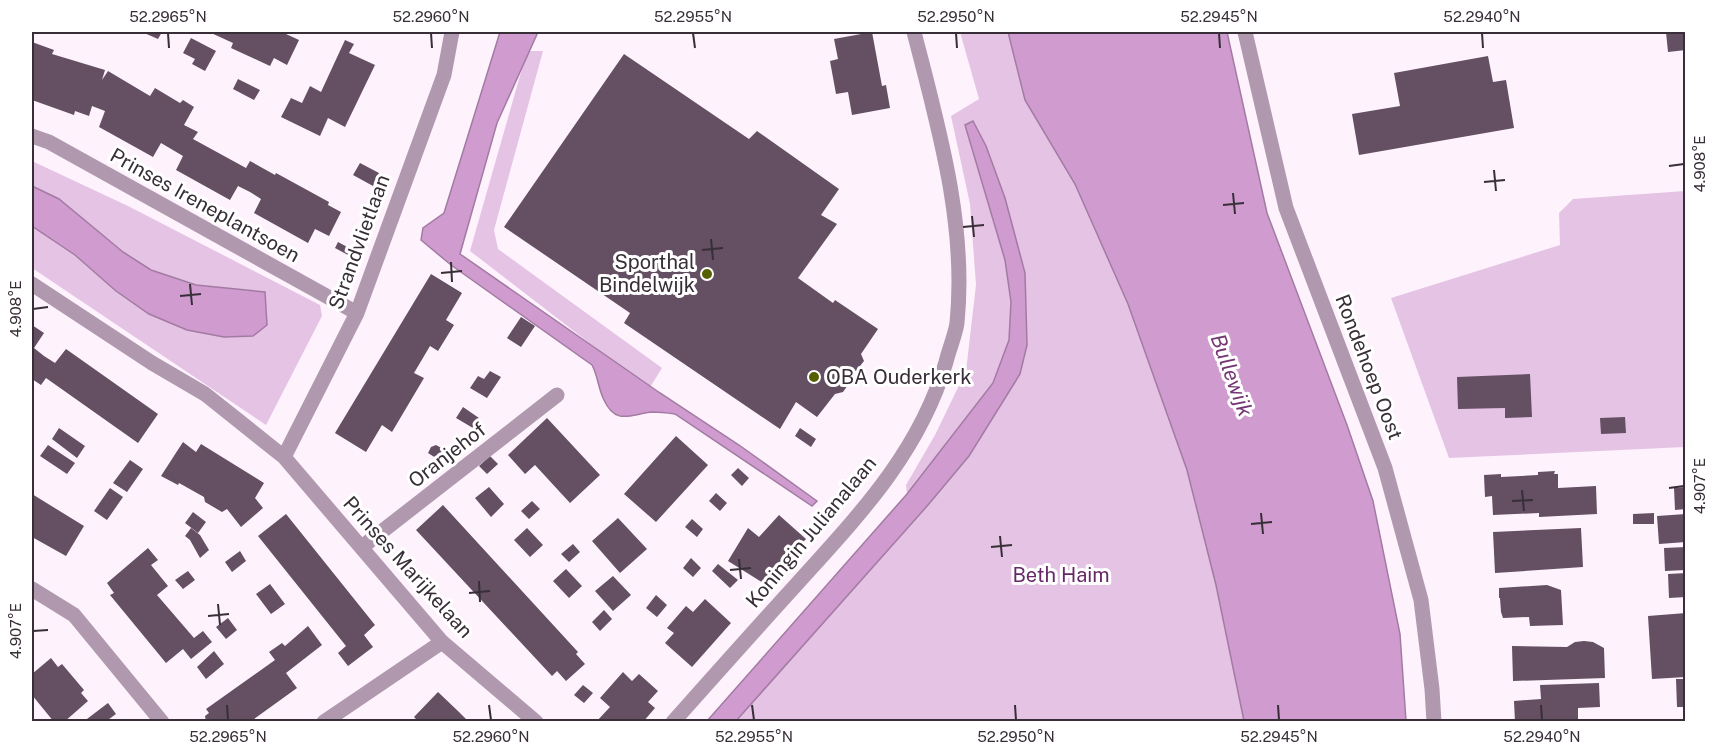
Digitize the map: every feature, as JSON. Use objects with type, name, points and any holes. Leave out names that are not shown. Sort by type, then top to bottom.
[{"type":"street","name":"Strandvlietlaan","points":[[284,458],[357,314],[444,75],[450,32]]},
{"type":"street","name":"Koningin Julianalaan","points":[[673,722],[872,500],[909,446],[926,416],[942,376],[957,325],[959,279],[957,242],[952,198],[941,139],[914,32]]},
{"type":"street","name":"Rondehoep Oost","points":[[1245,32],[1286,208],[1388,479],[1421,600],[1434,722]]},
{"type":"street","name":"Prinses Ireneplantsoen","points":[[32,136],[49,142],[357,314]]},
{"type":"street","points":[[32,284],[152,363],[205,394],[284,458]]},
{"type":"street","name":"Oranjehof","points":[[362,547],[557,395]]},
{"type":"street","name":"Prinses Marijkelaan","points":[[284,458],[442,642],[536,722]]},
{"type":"street","points":[[32,589],[74,615],[162,722]]},
{"type":"street","points":[[324,722],[442,642]]},
{"type":"green space","name":"Beth Haim","points":[[960,32],[1008,32],[1025,100],[1075,184],[1128,304],[1187,470],[1216,585],[1244,721],[736,722],[969,456],[1020,374],[1027,345],[986,146],[973,121],[965,125],[1006,260],[1011,302],[1009,340],[993,383],[907,494],[906,485],[935,435],[966,371],[976,285],[970,204],[951,116],[979,99]]},
{"type":"green space","points":[[527,51],[543,51],[494,230],[498,249],[662,368],[649,389],[470,251]]},
{"type":"green space","points":[[32,161],[128,206],[320,305],[322,316],[266,425],[32,268],[32,226],[75,255],[116,291],[149,314],[187,330],[267,325],[265,292],[196,285],[151,270],[123,252],[59,199],[32,186]]},
{"type":"green space","points":[[1685,191],[1685,447],[1449,458],[1391,298],[1560,245],[1559,213],[1573,199]]},
{"type":"water","points":[[500,32],[538,32],[497,123],[460,254],[739,445],[817,501],[812,506],[675,414],[652,412],[619,416],[614,413],[604,400],[592,365],[451,265],[421,240],[423,228],[444,213]]},
{"type":"water","name":"Bullewijk","points":[[1008,32],[1227,32],[1267,213],[1347,425],[1373,501],[1400,634],[1406,721],[1244,721],[1216,585],[1187,470],[1128,304],[1075,184],[1025,100]]},
{"type":"water","points":[[973,121],[986,146],[1005,198],[1025,273],[1027,345],[1020,374],[969,456],[736,721],[707,721],[907,494],[993,383],[1009,340],[1011,302],[1005,260],[965,125]]},
{"type":"water","points":[[32,186],[59,199],[123,252],[151,270],[196,285],[265,292],[267,325],[253,336],[224,337],[187,330],[149,314],[116,291],[75,255],[32,226]]},
{"type":"building","points":[[142,32],[162,32],[158,39]]},
{"type":"building","points":[[209,32],[287,32],[286,34],[299,40],[287,65],[274,58],[270,66],[231,48],[233,43]]},
{"type":"building","points":[[872,32],[882,86],[886,85],[890,108],[852,115],[848,92],[836,94],[830,61],[838,59],[834,39]]},
{"type":"building","points":[[1666,32],[1686,32],[1686,50],[1668,52]]},
{"type":"building","points":[[191,38],[216,51],[205,71],[192,64],[195,59],[183,53]]},
{"type":"building","points":[[345,40],[354,44],[349,53],[375,65],[345,127],[328,118],[320,136],[281,117],[291,98],[302,103],[310,86],[321,92]]},
{"type":"building","points":[[32,42],[54,50],[52,54],[105,70],[102,80],[108,71],[150,96],[155,88],[180,103],[183,100],[194,107],[184,125],[198,132],[193,139],[246,168],[250,161],[275,175],[276,173],[329,202],[328,205],[341,212],[329,236],[315,229],[308,243],[254,213],[261,199],[250,192],[238,186],[230,200],[176,170],[183,156],[161,143],[153,157],[99,127],[105,111],[92,106],[89,116],[75,111],[74,115],[32,100]]},
{"type":"building","points":[[624,54],[749,139],[757,131],[839,189],[821,215],[837,224],[798,278],[833,303],[835,300],[878,329],[861,354],[864,361],[856,371],[849,372],[845,378],[848,385],[843,392],[835,394],[817,417],[796,402],[780,429],[624,323],[630,313],[504,227]]},
{"type":"building","points":[[1488,56],[1493,82],[1506,80],[1514,128],[1359,155],[1352,114],[1400,106],[1394,73]]},
{"type":"building","points":[[238,79],[260,90],[254,100],[233,89]]},
{"type":"building","points":[[360,163],[379,173],[373,186],[353,175]]},
{"type":"building","points":[[338,242],[351,249],[348,255],[335,248]]},
{"type":"building","points":[[431,274],[462,293],[446,320],[454,325],[438,351],[430,346],[414,373],[424,378],[392,432],[382,425],[366,452],[335,433]]},
{"type":"building","points":[[521,317],[535,326],[521,347],[507,338]]},
{"type":"building","points":[[32,325],[44,333],[34,348],[44,356],[55,363],[66,349],[158,414],[138,443],[46,378],[41,385],[32,379]]},
{"type":"building","points":[[490,371],[501,377],[487,398],[470,388],[478,376],[484,379]]},
{"type":"building","points":[[1530,374],[1532,417],[1505,418],[1505,408],[1458,409],[1457,377]]},
{"type":"building","points":[[463,407],[479,418],[473,428],[456,418]]},
{"type":"building","points":[[1625,417],[1626,433],[1601,434],[1600,418]]},
{"type":"building","points":[[547,418],[600,475],[570,503],[535,465],[525,474],[508,455]]},
{"type":"building","points":[[59,428],[85,446],[77,458],[52,439]]},
{"type":"building","points":[[800,428],[816,439],[811,447],[795,436]]},
{"type":"building","points":[[676,436],[708,465],[656,522],[624,494]]},
{"type":"building","points":[[183,442],[196,452],[201,444],[264,483],[255,498],[263,508],[241,527],[227,509],[222,512],[205,502],[204,497],[161,476]]},
{"type":"building","points":[[48,445],[75,463],[67,474],[40,456]]},
{"type":"building","points":[[436,445],[445,450],[439,460],[428,453],[431,447]]},
{"type":"building","points":[[490,456],[498,464],[487,474],[479,466]]},
{"type":"building","points":[[130,460],[143,469],[127,492],[113,483]]},
{"type":"building","points":[[738,468],[749,478],[742,486],[731,475]]},
{"type":"building","points":[[1555,471],[1554,474],[1558,474],[1558,488],[1596,486],[1597,514],[1539,517],[1539,513],[1493,515],[1492,496],[1485,497],[1484,475],[1501,474],[1501,477],[1538,475],[1538,472]]},
{"type":"building","points":[[489,487],[504,504],[491,517],[475,498]]},
{"type":"building","points":[[1686,487],[1686,509],[1675,510],[1674,488]]},
{"type":"building","points":[[110,488],[123,497],[107,520],[94,511]]},
{"type":"building","points":[[716,493],[727,503],[720,511],[709,501]]},
{"type":"building","points":[[32,494],[84,526],[66,556],[32,537]]},
{"type":"building","points":[[532,501],[540,509],[529,519],[521,511]]},
{"type":"building","points":[[443,505],[578,652],[576,654],[585,664],[566,681],[557,671],[552,676],[416,530]]},
{"type":"building","points":[[193,512],[206,522],[198,533],[185,523]]},
{"type":"building","points":[[1654,513],[1654,524],[1633,524],[1633,514]]},
{"type":"building","points":[[286,514],[375,625],[364,635],[373,647],[348,666],[338,653],[346,646],[258,536]]},
{"type":"building","points":[[1686,514],[1686,542],[1659,544],[1657,516]]},
{"type":"building","points":[[779,515],[806,539],[765,584],[728,561],[748,528],[759,537]]},
{"type":"building","points":[[618,518],[647,549],[620,573],[592,541]]},
{"type":"building","points":[[692,519],[703,529],[697,537],[685,527]]},
{"type":"building","points":[[191,528],[200,535],[209,550],[200,558],[190,540],[185,536]]},
{"type":"building","points":[[527,528],[543,545],[530,557],[514,540]]},
{"type":"building","points":[[1581,528],[1583,567],[1495,573],[1493,532]]},
{"type":"building","points":[[573,544],[580,552],[569,562],[561,554]]},
{"type":"building","points":[[1686,547],[1686,570],[1665,571],[1664,548]]},
{"type":"building","points":[[148,548],[158,560],[151,565],[168,586],[157,595],[194,638],[203,631],[212,642],[191,659],[183,649],[166,663],[110,595],[114,593],[107,583]]},
{"type":"building","points":[[240,551],[246,561],[232,572],[225,562]]},
{"type":"building","points":[[691,558],[701,568],[693,577],[683,568]]},
{"type":"building","points":[[718,564],[738,580],[730,588],[712,571]]},
{"type":"building","points":[[566,569],[582,586],[569,598],[553,581]]},
{"type":"building","points":[[188,571],[195,580],[183,589],[175,580]]},
{"type":"building","points":[[1686,573],[1686,597],[1669,598],[1668,574]]},
{"type":"building","points":[[613,576],[631,595],[613,611],[595,591]]},
{"type":"building","points":[[270,584],[285,604],[271,614],[256,594]]},
{"type":"building","points":[[1547,585],[1561,590],[1563,625],[1530,626],[1529,617],[1503,618],[1499,588]]},
{"type":"building","points":[[656,595],[667,605],[657,617],[646,608]]},
{"type":"building","points":[[705,599],[731,623],[692,667],[665,643],[674,633],[667,628],[686,606],[693,612]]},
{"type":"building","points":[[604,610],[612,619],[600,631],[592,622]]},
{"type":"building","points":[[1686,613],[1686,677],[1652,679],[1648,616]]},
{"type":"building","points":[[228,618],[237,630],[226,639],[216,627]]},
{"type":"building","points":[[308,626],[322,645],[286,673],[297,688],[250,722],[206,722],[205,716],[209,713],[206,709],[275,660],[269,652],[282,643],[285,646]]},
{"type":"building","points":[[1575,642],[1593,642],[1604,648],[1605,678],[1513,681],[1512,646],[1567,647]]},
{"type":"building","points":[[214,651],[224,664],[206,679],[197,667]]},
{"type":"building","points":[[51,658],[58,667],[62,664],[84,690],[81,693],[88,701],[64,722],[54,722],[32,695],[32,674]]},
{"type":"building","points":[[623,672],[632,681],[639,674],[658,691],[648,702],[655,708],[643,722],[596,722],[610,707],[600,698]]},
{"type":"building","points":[[1676,679],[1686,679],[1686,707],[1677,707]]},
{"type":"building","points":[[1599,683],[1600,707],[1578,708],[1578,722],[1515,722],[1514,701],[1541,699],[1540,685]]},
{"type":"building","points":[[583,685],[593,693],[584,703],[574,695]]},
{"type":"building","points":[[438,692],[469,722],[419,722],[414,717]]},
{"type":"building","points":[[108,703],[116,714],[105,722],[83,722]]},
{"type":"place","name":"Sporthal Bindelwijk","points":[[707,274]]},
{"type":"place","name":"OBA Ouderkerk","points":[[814,377]]}]
